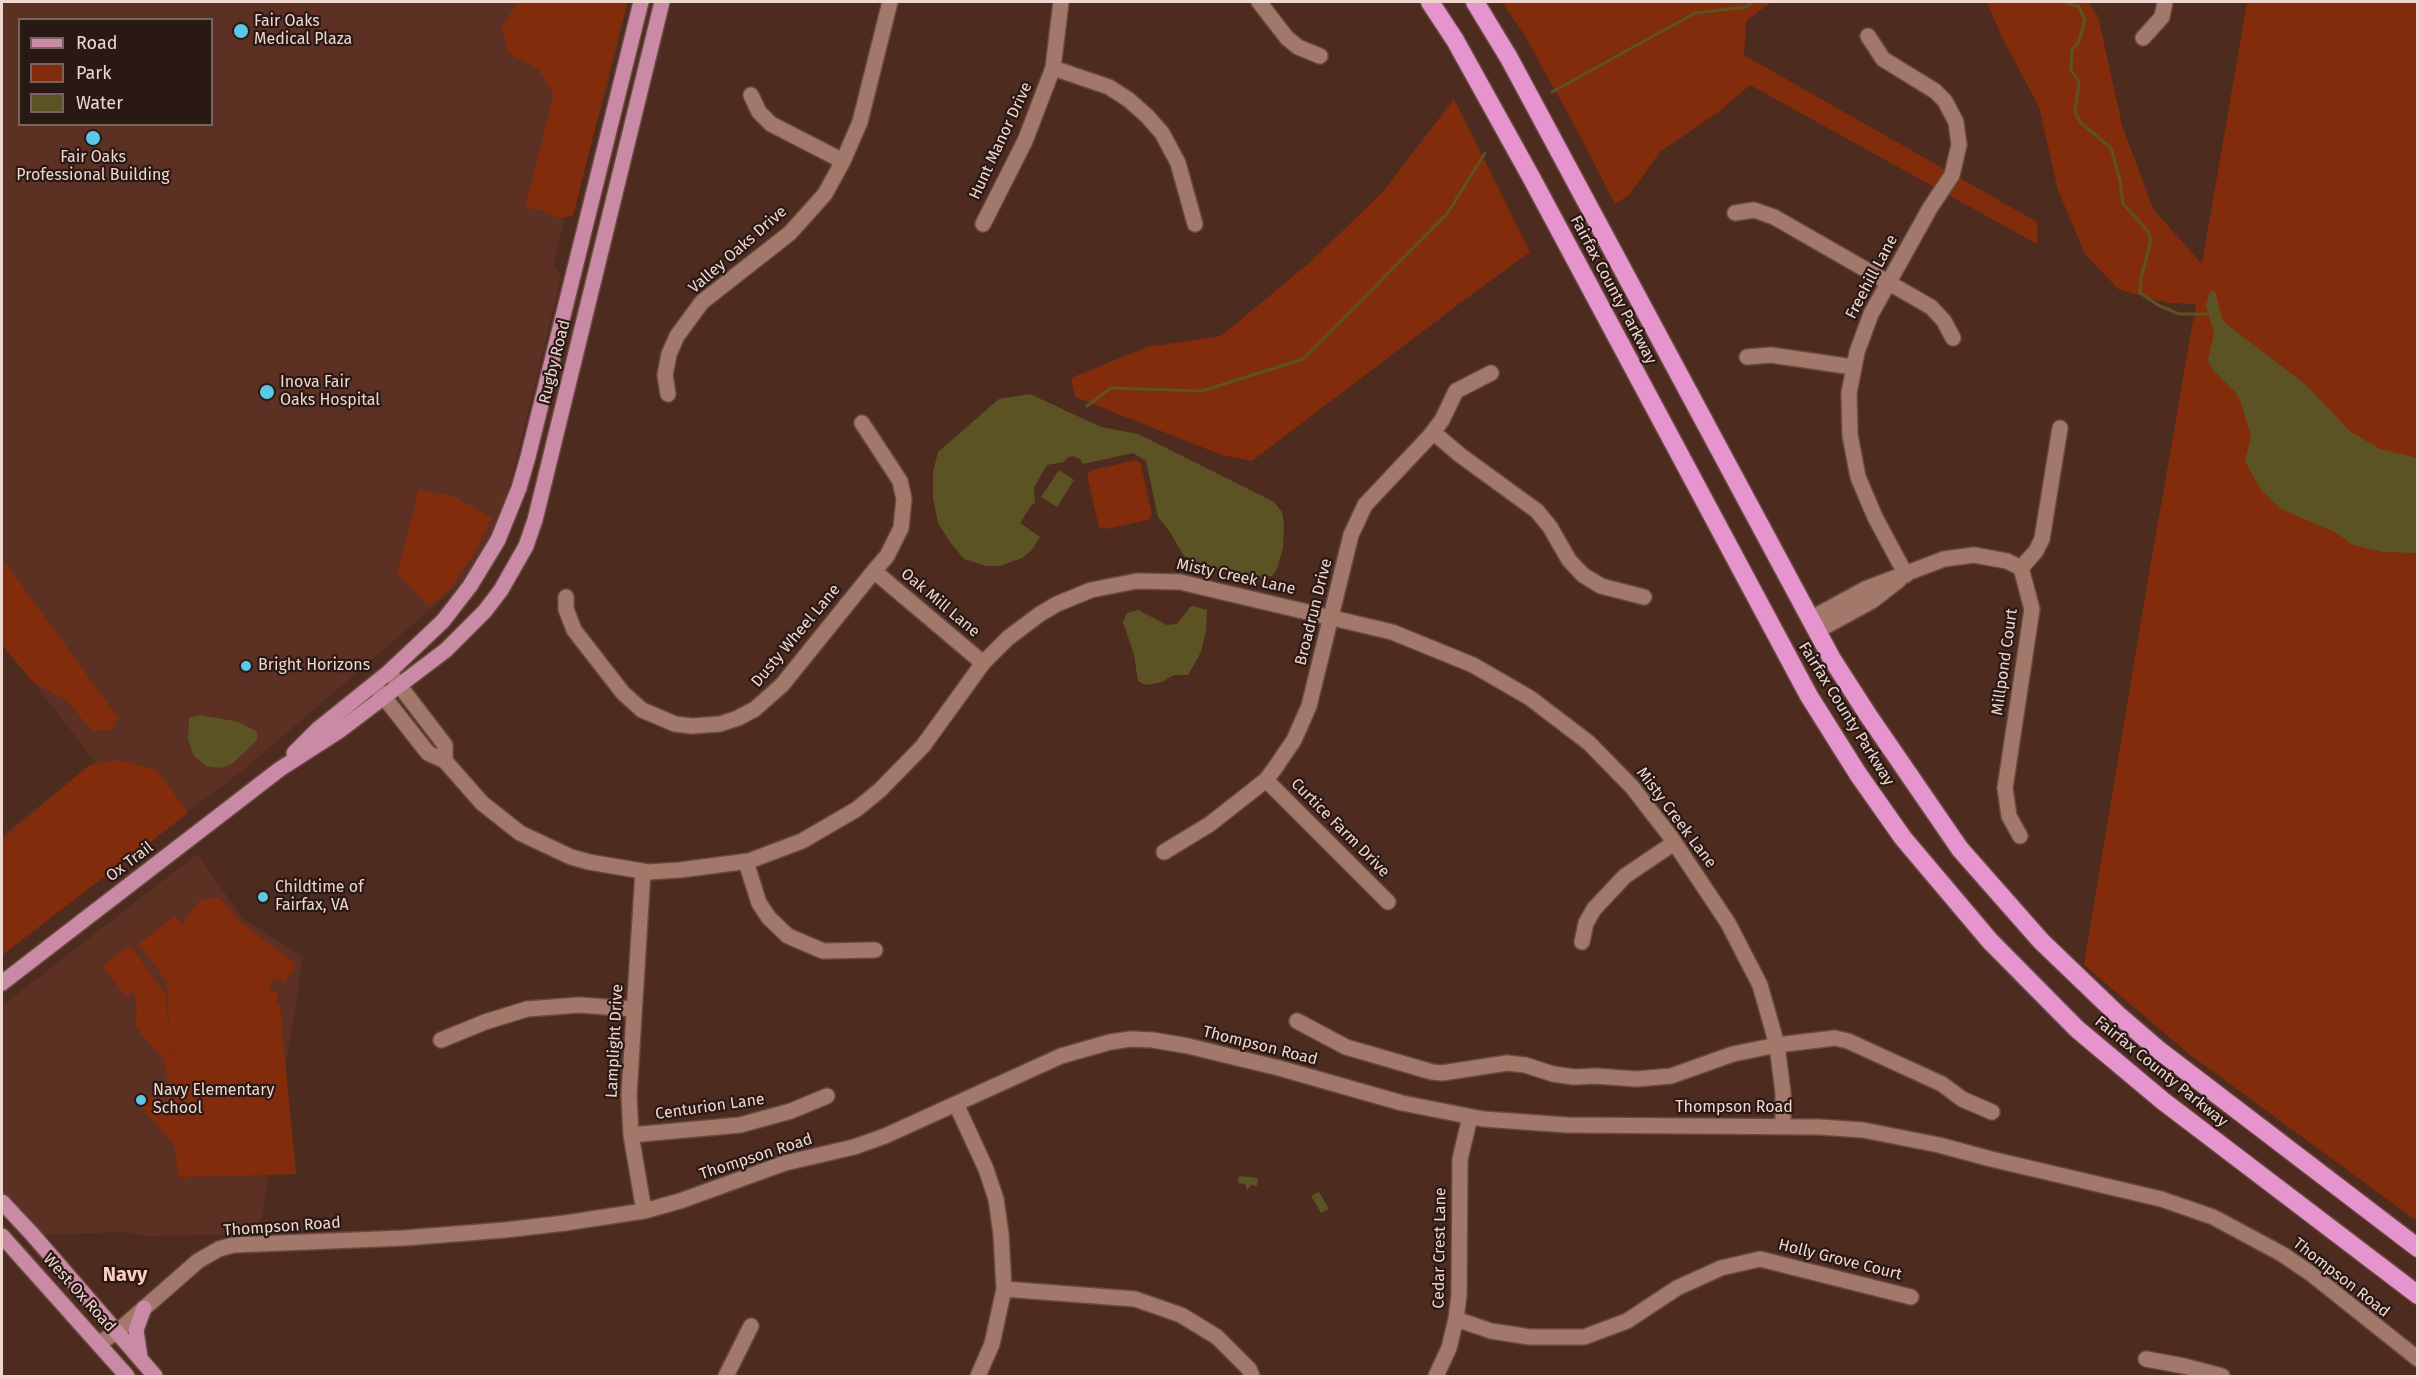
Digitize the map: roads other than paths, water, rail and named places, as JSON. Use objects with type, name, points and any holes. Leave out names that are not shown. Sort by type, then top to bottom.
[{"type":"highway","name":"Fairfax County Parkway","points":[[1430,2],[1455,40],[1531,177],[1809,696],[1858,774],[1903,838],[1990,941],[2086,1036],[2163,1101],[2418,1295]]},
{"type":"highway","name":"Fairfax County Parkway","points":[[1474,2],[1514,68],[1814,625],[1868,715],[1960,849],[2041,941],[2087,987],[2160,1051],[2418,1248]]},
{"type":"main road","name":"Rugby Road","points":[[389,672],[443,621],[470,586],[498,540],[519,488],[641,2]]},
{"type":"main road","name":"Rugby Road","points":[[400,685],[446,650],[486,611],[526,546],[536,520],[662,2]]},
{"type":"main road","name":"Ox Trail","points":[[280,769],[318,729],[389,672]]},
{"type":"main road","name":"Ox Trail","points":[[2,983],[280,769],[339,731],[400,685]]},
{"type":"main road","name":"West Ox Road","points":[[2,1202],[155,1377]]},
{"type":"main road","name":"West Ox Road","points":[[2,1236],[127,1377]]},
{"type":"main road","points":[[141,1360],[136,1330],[144,1308]]},
{"type":"street","name":"Valley Oaks Drive","points":[[668,394],[665,375],[669,354],[677,336],[702,302],[790,233],[825,194],[860,123],[890,2]]},
{"type":"street","name":"Hunt Manor Drive","points":[[983,224],[1025,141],[1053,68],[1061,2]]},
{"type":"street","points":[[1259,2],[1287,38],[1298,47],[1320,56]]},
{"type":"street","points":[[2143,38],[2163,9]]},
{"type":"street","name":"Freehill Lane","points":[[1868,36],[1883,59],[1935,92],[1945,101],[1952,111],[1958,133],[1957,158],[1952,175],[1930,208],[1888,282],[1861,339],[1853,367],[1848,407],[1854,463],[1863,491],[1906,575]]},
{"type":"street","points":[[1053,68],[1109,87],[1147,116],[1162,133],[1178,163],[1195,224]]},
{"type":"street","points":[[751,94],[759,112],[771,124],[843,161]]},
{"type":"street","points":[[1735,213],[1754,210],[1764,212],[1888,282],[1931,307],[1944,321],[1953,338]]},
{"type":"street","points":[[1747,357],[1771,355],[1853,367]]},
{"type":"street","name":"Broadrun Drive","points":[[1164,852],[1210,824],[1266,780],[1294,740],[1306,714],[1351,536],[1365,505],[1442,420],[1456,391],[1491,373]]},
{"type":"street","name":"Dusty Wheel Lane","points":[[566,597],[566,609],[574,630],[629,699],[658,718],[675,724],[711,725],[738,718],[770,698],[874,571],[898,538],[903,519],[904,499],[897,473],[862,423]]},
{"type":"street","points":[[1814,625],[1872,601],[1906,575],[1930,563],[1959,556],[1992,558],[2021,568],[2036,551],[2042,539],[2060,428]]},
{"type":"street","points":[[1432,432],[1537,511],[1550,527],[1569,560],[1583,575],[1601,586],[1644,597]]},
{"type":"street","name":"Millpond Court","points":[[2020,836],[2009,816],[2005,788],[2032,609],[2021,568]]},
{"type":"street","name":"Oak Mill Lane","points":[[874,571],[983,663]]},
{"type":"street","name":"Misty Creek Lane","points":[[374,685],[428,753],[445,761],[482,803],[519,833],[571,857],[624,869],[689,870],[746,862],[791,845],[831,825],[880,790],[923,746],[983,663],[1023,625],[1057,604],[1091,590],[1159,580],[1191,584],[1392,632],[1473,665],[1530,698],[1566,724],[1614,767],[1632,787],[1674,843],[1728,923],[1760,985],[1777,1045],[1783,1094],[1783,1126]]},
{"type":"street","name":"Misty Creek Lane","points":[[389,672],[445,745],[445,761]]},
{"type":"street","name":"Curtice Farm Drive","points":[[1266,780],[1388,902]]},
{"type":"street","points":[[1582,942],[1587,920],[1594,909],[1625,876],[1674,843]]},
{"type":"street","points":[[746,862],[759,903],[768,918],[788,936],[823,951],[874,950]]},
{"type":"street","name":"Lamplight Drive","points":[[643,871],[629,1095],[631,1135],[644,1211]]},
{"type":"street","points":[[441,1040],[485,1022],[527,1009],[579,1005],[634,1009]]},
{"type":"street","points":[[1297,1021],[1346,1047],[1442,1073],[1507,1063],[1525,1065],[1564,1076],[1660,1078],[1682,1074],[1733,1054],[1777,1045],[1835,1038],[1848,1041],[1942,1084],[1969,1103],[1992,1112]]},
{"type":"street","name":"Thompson Road","points":[[99,1343],[117,1332],[207,1254],[233,1245],[404,1238],[505,1230],[566,1224],[644,1211],[680,1201],[785,1163],[854,1147],[885,1136],[1061,1056],[1110,1042],[1131,1039],[1188,1046],[1279,1068],[1402,1103],[1470,1117],[1567,1125],[1819,1127],[1896,1135],[2161,1199],[2193,1209],[2244,1232],[2282,1254],[2310,1273],[2418,1359]]},
{"type":"street","name":"Centurion Lane","points":[[631,1135],[740,1125],[792,1111],[827,1096]]},
{"type":"street","points":[[956,1104],[986,1170],[996,1199],[1001,1234],[1004,1289],[992,1344],[978,1377]]},
{"type":"street","name":"Cedar Crest Lane","points":[[1436,1377],[1449,1348],[1456,1319],[1459,1295],[1460,1159],[1470,1117]]},
{"type":"street","name":"Holly Grove Court","points":[[1456,1319],[1491,1331],[1530,1337],[1584,1337],[1627,1321],[1677,1288],[1721,1268],[1760,1259],[1911,1297]]},
{"type":"street","points":[[1004,1289],[1135,1299],[1181,1316],[1216,1337],[1249,1369],[1252,1377]]},
{"type":"street","points":[[726,1377],[751,1326]]},
{"type":"street","points":[[2146,1359],[2184,1365],[2222,1377]]},
{"type":"water","points":[[2210,291],[2215,291],[2222,319],[2229,326],[2306,385],[2351,432],[2380,449],[2417,458],[2417,553],[2383,552],[2353,545],[2335,532],[2281,509],[2261,490],[2245,461],[2251,436],[2240,400],[2213,370],[2208,360],[2214,334],[2206,305]]},
{"type":"water","points":[[1030,394],[1101,427],[1138,434],[1274,502],[1282,512],[1284,525],[1283,548],[1277,569],[1272,576],[1261,578],[1214,569],[1184,556],[1158,517],[1146,461],[1133,453],[1083,464],[1080,459],[1072,456],[1064,462],[1047,465],[1034,487],[1035,504],[1033,503],[1020,523],[1040,537],[1031,551],[1022,558],[1000,566],[987,566],[964,559],[938,523],[933,498],[933,472],[938,452],[999,399]]},
{"type":"water","points":[[1059,470],[1074,480],[1057,507],[1041,497]]},
{"type":"water","points":[[1193,606],[1207,610],[1206,630],[1201,652],[1188,675],[1174,675],[1162,682],[1146,685],[1138,681],[1134,655],[1123,622],[1127,613],[1138,610],[1167,625],[1177,624]]},
{"type":"water","points":[[200,715],[239,722],[256,731],[258,735],[256,741],[232,764],[220,768],[206,766],[194,756],[188,740],[189,718]]},
{"type":"water","points":[[1239,1176],[1258,1178],[1257,1186],[1251,1185],[1247,1190],[1245,1184],[1238,1183]]},
{"type":"water","points":[[1319,1192],[1329,1209],[1321,1213],[1311,1196]]},
{"type":"waterway","points":[[1552,92],[1695,13],[1746,7],[1752,2]]},
{"type":"waterway","points":[[2065,2],[2079,7],[2085,20],[2079,41],[2072,50],[2071,70],[2079,82],[2075,112],[2081,123],[2111,148],[2120,181],[2123,204],[2148,231],[2150,237],[2140,293],[2158,305],[2179,314],[2207,314]]},
{"type":"waterway","points":[[1087,406],[1111,388],[1202,391],[1303,359],[1447,214],[1485,153]]},
{"type":"place","name":"Fair Oaks Medical Plaza","points":[[241,31]]},
{"type":"place","name":"Fair Oaks Professional Building","points":[[93,138]]},
{"type":"place","name":"Inova Fair Oaks Hospital","points":[[267,392]]},
{"type":"place","name":"Bright Horizons","points":[[246,666]]},
{"type":"place","name":"Childtime of Fairfax, VA","points":[[263,897]]},
{"type":"place","name":"Navy Elementary School","points":[[141,1100]]},
{"type":"district","name":"Navy","points":[[125,1275]]}]
